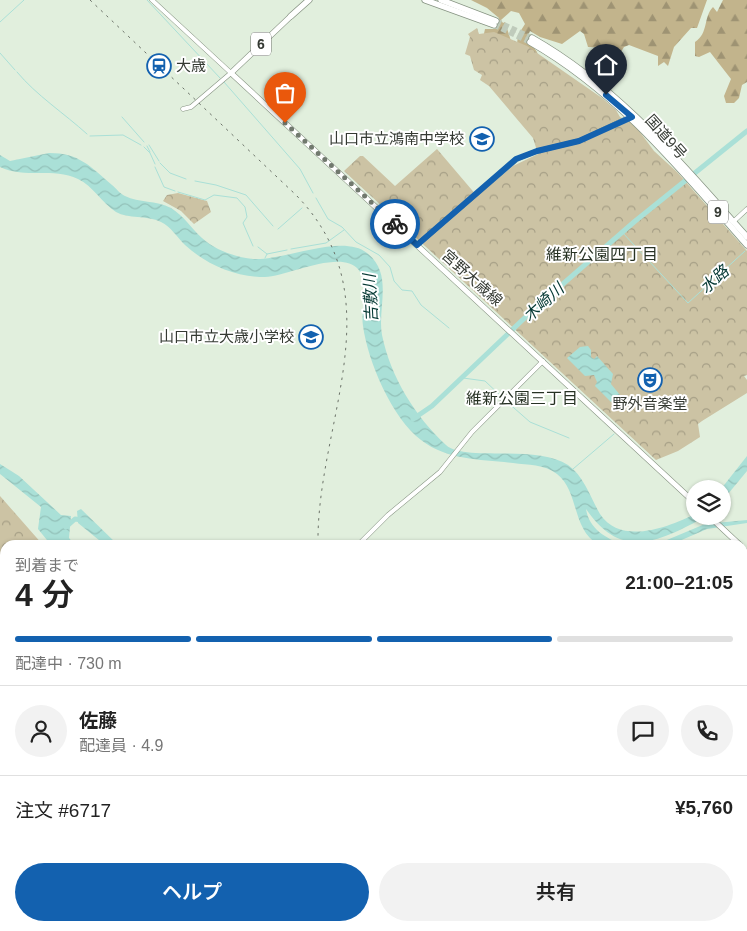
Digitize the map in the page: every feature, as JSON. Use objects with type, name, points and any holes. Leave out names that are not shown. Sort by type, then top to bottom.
[{"type":"highway","points":[[290,16],[304,0]]},
{"type":"highway","points":[[290,16],[309,0]]},
{"type":"highway","points":[[426,0],[495,23],[443,0]]},
{"type":"highway","name":"国道9号","points":[[688,176],[637,115],[602,85],[531,40],[587,79],[632,117],[731,223],[747,238]]},
{"type":"highway","name":"国道9号","points":[[731,223],[747,245]]},
{"type":"main road","name":"6","points":[[231,72],[290,16]]},
{"type":"main road","name":"宮野大歳線","points":[[231,72],[686,495]]},
{"type":"main road","points":[[720,525],[735,540]]},
{"type":"street","points":[[152,0],[231,72],[191,107],[183,109]]},
{"type":"street","points":[[417,245],[516,159],[537,151],[579,141],[632,117]]},
{"type":"street","points":[[731,223],[747,209]]},
{"type":"street","points":[[363,540],[388,515],[440,472],[461,445],[543,361]]},
{"type":"green space","points":[[471,0],[707,0],[697,28],[691,28],[674,47],[668,66],[664,62],[658,66],[658,56],[629,45],[624,47],[619,55],[616,55],[610,48],[588,47],[584,34],[580,31],[562,44],[540,37],[530,31],[527,38],[538,56],[483,38],[485,29],[495,29],[499,18],[487,8]],"holes":[[[511,11],[519,13],[525,24],[518,35],[517,44],[511,41],[505,22],[503,23],[501,20]]]},
{"type":"green space","points":[[723,0],[747,0],[747,82],[742,85],[739,98],[734,103],[726,103],[724,96],[731,79],[710,52],[699,57],[695,56],[695,42],[704,30],[710,11],[713,7],[717,12]]},
{"type":"green space","points":[[477,28],[479,34],[494,32],[527,46],[602,98],[616,110],[620,117],[634,124],[654,151],[677,172],[747,251],[747,375],[744,376],[747,380],[747,393],[698,424],[700,437],[678,451],[656,460],[344,171],[360,156],[363,156],[395,186],[437,149],[477,196],[513,166],[538,154],[533,138],[489,86],[480,80],[482,75],[474,70],[470,56],[465,54],[470,37],[468,34]]},
{"type":"green space","points":[[178,193],[207,201],[211,212],[194,224],[181,211],[163,201],[167,195]]},
{"type":"green space","points":[[0,496],[39,540],[0,540]]},
{"type":"water","name":"吉敷川","points":[[49,153],[76,158],[97,172],[125,196],[171,208],[207,242],[239,257],[266,258],[312,249],[343,246],[356,248],[367,253],[375,261],[380,271],[383,292],[382,335],[391,366],[414,409],[446,445],[455,450],[468,452],[538,455],[568,465],[583,481],[600,514],[609,524],[620,529],[646,531],[686,518],[686,525],[689,525],[658,539],[625,540],[613,536],[600,526],[586,509],[591,522],[599,532],[612,540],[593,540],[584,530],[579,520],[564,481],[547,468],[465,458],[442,452],[421,440],[400,418],[391,404],[376,372],[370,356],[362,319],[364,282],[358,269],[350,264],[327,262],[265,277],[232,272],[212,264],[194,252],[165,224],[150,218],[126,216],[116,212],[78,179],[59,174],[19,172],[0,167],[0,155],[10,161]]},
{"type":"water","points":[[588,346],[591,350],[591,357],[594,359],[597,356],[613,374],[611,384],[620,395],[611,402],[595,386],[597,382],[594,375],[585,376],[567,358],[580,347]]},
{"type":"water","points":[[747,456],[747,471],[731,490],[731,480],[728,480]]},
{"type":"water","points":[[0,464],[19,476],[61,515],[71,516],[69,538],[71,540],[47,540],[38,529],[41,507],[0,474]]},
{"type":"water","points":[[81,509],[113,540],[99,540],[78,523],[77,511]]},
{"type":"water","points":[[747,520],[747,523],[707,529],[682,540],[667,540],[703,525],[731,525],[731,522]]},
{"type":"waterway","points":[[0,22],[24,0]]},
{"type":"waterway","points":[[147,0],[220,78]]},
{"type":"waterway","points":[[0,53],[15,70]]},
{"type":"waterway","points":[[17,72],[87,134]]},
{"type":"waterway","points":[[224,82],[300,169],[313,193]]},
{"type":"waterway","points":[[122,117],[144,142]]},
{"type":"waterway","name":"木崎川","points":[[413,419],[432,406],[533,310],[634,222],[747,131]]},
{"type":"waterway","points":[[90,136],[123,135],[141,145]]},
{"type":"waterway","points":[[149,145],[159,161]]},
{"type":"waterway","points":[[147,146],[150,152]]},
{"type":"waterway","points":[[144,147],[150,153],[155,164]]},
{"type":"waterway","points":[[160,163],[170,173],[186,179]]},
{"type":"waterway","points":[[155,167],[164,187],[175,191]]},
{"type":"waterway","points":[[195,181],[216,185],[246,195],[273,226]]},
{"type":"waterway","points":[[178,192],[205,200],[214,195],[237,198],[245,207],[247,217],[243,223],[253,246]]},
{"type":"waterway","points":[[316,198],[328,219],[342,227],[356,242],[379,255],[390,267],[394,281],[402,290],[412,291],[421,305],[449,328]]},
{"type":"waterway","points":[[278,229],[302,208]]},
{"type":"waterway","points":[[291,249],[326,243],[344,230]]},
{"type":"waterway","name":"水路","points":[[622,232],[688,303],[745,251]]},
{"type":"waterway","points":[[258,247],[267,254]]},
{"type":"waterway","points":[[265,258],[267,254],[287,250]]},
{"type":"waterway","points":[[463,378],[485,381],[503,398]]},
{"type":"waterway","points":[[506,401],[530,422],[569,438]]},
{"type":"waterway","points":[[573,469],[614,434]]},
{"type":"waterway","points":[[66,527],[75,519],[82,520]]},
{"type":"tunnel","points":[[496,21],[532,38]]},
{"type":"tunnel","points":[[494,25],[530,42]]},
{"type":"railway","points":[[90,0],[296,195],[326,235],[342,276],[347,319],[344,363],[321,499],[318,540]]},
{"type":"way so far","points":[[285,123],[395,224]]},
{"type":"place","name":"大歳","points":[[159,66]]},
{"type":"place","name":"山口市立鴻南中学校","points":[[482,139]]},
{"type":"place","name":"山口市立大歳小学校","points":[[311,337]]},
{"type":"place","name":"野外音楽堂","points":[[650,380]]},
{"type":"district","name":"維新公園四丁目","points":[[602,254]]},
{"type":"district","name":"維新公園三丁目","points":[[522,398]]},
{"type":"route","points":[[395,224],[417,245],[516,159],[537,151],[572,144],[632,117],[606,95]]}]
